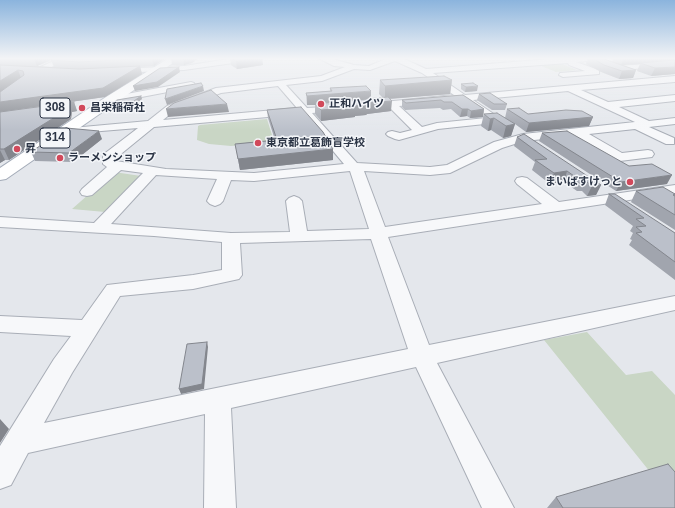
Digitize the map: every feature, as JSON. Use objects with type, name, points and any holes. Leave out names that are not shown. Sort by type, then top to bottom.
[{"type":"main road","name":"314","points":[[0,175],[139,82]]},
{"type":"main road","name":"308","points":[[80,105],[110,100]]},
{"type":"street","points":[[226,82],[217,89],[171,108],[109,157],[110,164],[153,171],[254,177],[355,167],[430,171],[450,169],[498,145],[523,138],[675,121]]},
{"type":"street","points":[[217,89],[291,82]]},
{"type":"street","points":[[440,82],[536,147]]},
{"type":"street","points":[[65,131],[462,98],[510,91],[539,91],[644,82]]},
{"type":"street","points":[[655,82],[675,89]]},
{"type":"street","points":[[280,83],[355,167],[379,233],[381,244],[422,356],[498,508]]},
{"type":"street","points":[[110,100],[200,84]]},
{"type":"street","points":[[568,88],[605,105],[670,141]]},
{"type":"street","points":[[510,91],[528,104]]},
{"type":"street","points":[[539,91],[558,100]]},
{"type":"street","points":[[374,96],[387,104],[420,130]]},
{"type":"street","points":[[590,106],[675,98]]},
{"type":"street","points":[[233,105],[234,117]]},
{"type":"street","points":[[392,134],[399,138],[420,130],[437,126],[492,118],[508,114]]},
{"type":"street","points":[[588,118],[607,129]]},
{"type":"street","points":[[577,132],[620,157],[630,156],[649,160]]},
{"type":"street","points":[[87,192],[118,165]]},
{"type":"street","points":[[98,228],[153,171]]},
{"type":"street","points":[[215,201],[226,175]]},
{"type":"street","points":[[522,181],[556,207]]},
{"type":"street","points":[[0,222],[154,231],[231,238],[299,237],[379,233],[613,199],[673,182]]},
{"type":"street","points":[[294,201],[299,237]]},
{"type":"street","points":[[0,474],[63,366],[114,290],[193,282],[232,275],[231,238]]},
{"type":"street","points":[[20,441],[675,303]]},
{"type":"street","points":[[0,324],[88,329]]},
{"type":"street","points":[[218,399],[220,508]]},
{"type":"green space","points":[[267,119],[276,148],[252,144],[231,146],[209,144],[197,140],[198,126],[200,125]]},
{"type":"green space","points":[[114,172],[141,176],[105,212],[72,209]]},
{"type":"green space","points":[[587,332],[626,375],[652,371],[675,395],[675,503],[544,340]]},
{"type":"building","points":[[15,82],[114,82],[103,88],[0,102],[0,92]]},
{"type":"building","points":[[139,82],[157,82],[157,82],[133,86]]},
{"type":"building","points":[[381,82],[433,82],[385,86]]},
{"type":"building","points":[[201,83],[203,86],[165,99],[167,89]]},
{"type":"building","points":[[473,83],[478,86],[466,87],[461,84]]},
{"type":"building","points":[[366,86],[371,91],[307,96],[306,93],[332,91],[330,88]]},
{"type":"building","points":[[211,90],[227,104],[166,109],[174,103]]},
{"type":"building","points":[[490,93],[507,104],[494,104],[479,94]]},
{"type":"building","points":[[463,95],[484,109],[471,111],[468,109],[462,109],[452,102],[444,102],[441,100],[406,103],[402,100]]},
{"type":"building","points":[[141,96],[127,106],[108,106],[117,100]]},
{"type":"building","points":[[388,97],[392,101],[366,103],[367,104],[355,107],[321,110],[315,104]]},
{"type":"building","points":[[74,102],[69,103],[68,109],[4,149],[0,149],[0,112]]},
{"type":"building","points":[[301,107],[323,132],[333,149],[238,159],[235,144],[277,140],[267,110]]},
{"type":"building","points":[[519,108],[528,114],[566,110],[582,111],[593,117],[529,123],[507,109]]},
{"type":"building","points":[[497,113],[515,124],[506,126],[494,118],[490,119],[484,114]]},
{"type":"building","points":[[66,128],[99,131],[69,153],[31,152]]},
{"type":"building","points":[[567,131],[629,166],[652,164],[672,175],[621,182],[542,133]]},
{"type":"building","points":[[524,134],[601,185],[592,186],[586,181],[581,181],[567,171],[554,173],[535,160],[547,159],[517,137]]},
{"type":"building","points":[[663,187],[675,194],[673,195],[675,196],[675,215],[636,191]]},
{"type":"building","points":[[609,194],[615,194],[675,233],[675,262],[636,233],[642,232],[636,227],[646,226],[636,219],[644,218]]},
{"type":"building","points":[[207,342],[202,384],[179,389],[187,344]]},
{"type":"building","points":[[668,464],[675,472],[675,508],[563,508],[556,497]]},
{"type":"place","name":"正和ハイツ","points":[[321,104]]},
{"type":"place","name":"昌栄稲荷社","points":[[82,108]]},
{"type":"place","name":"東京都立葛飾盲学校","points":[[258,143]]},
{"type":"place","name":"昇","points":[[17,149]]},
{"type":"place","name":"ラーメンショップ","points":[[60,158]]},
{"type":"place","name":"まいばすけっと","points":[[630,182]]}]
